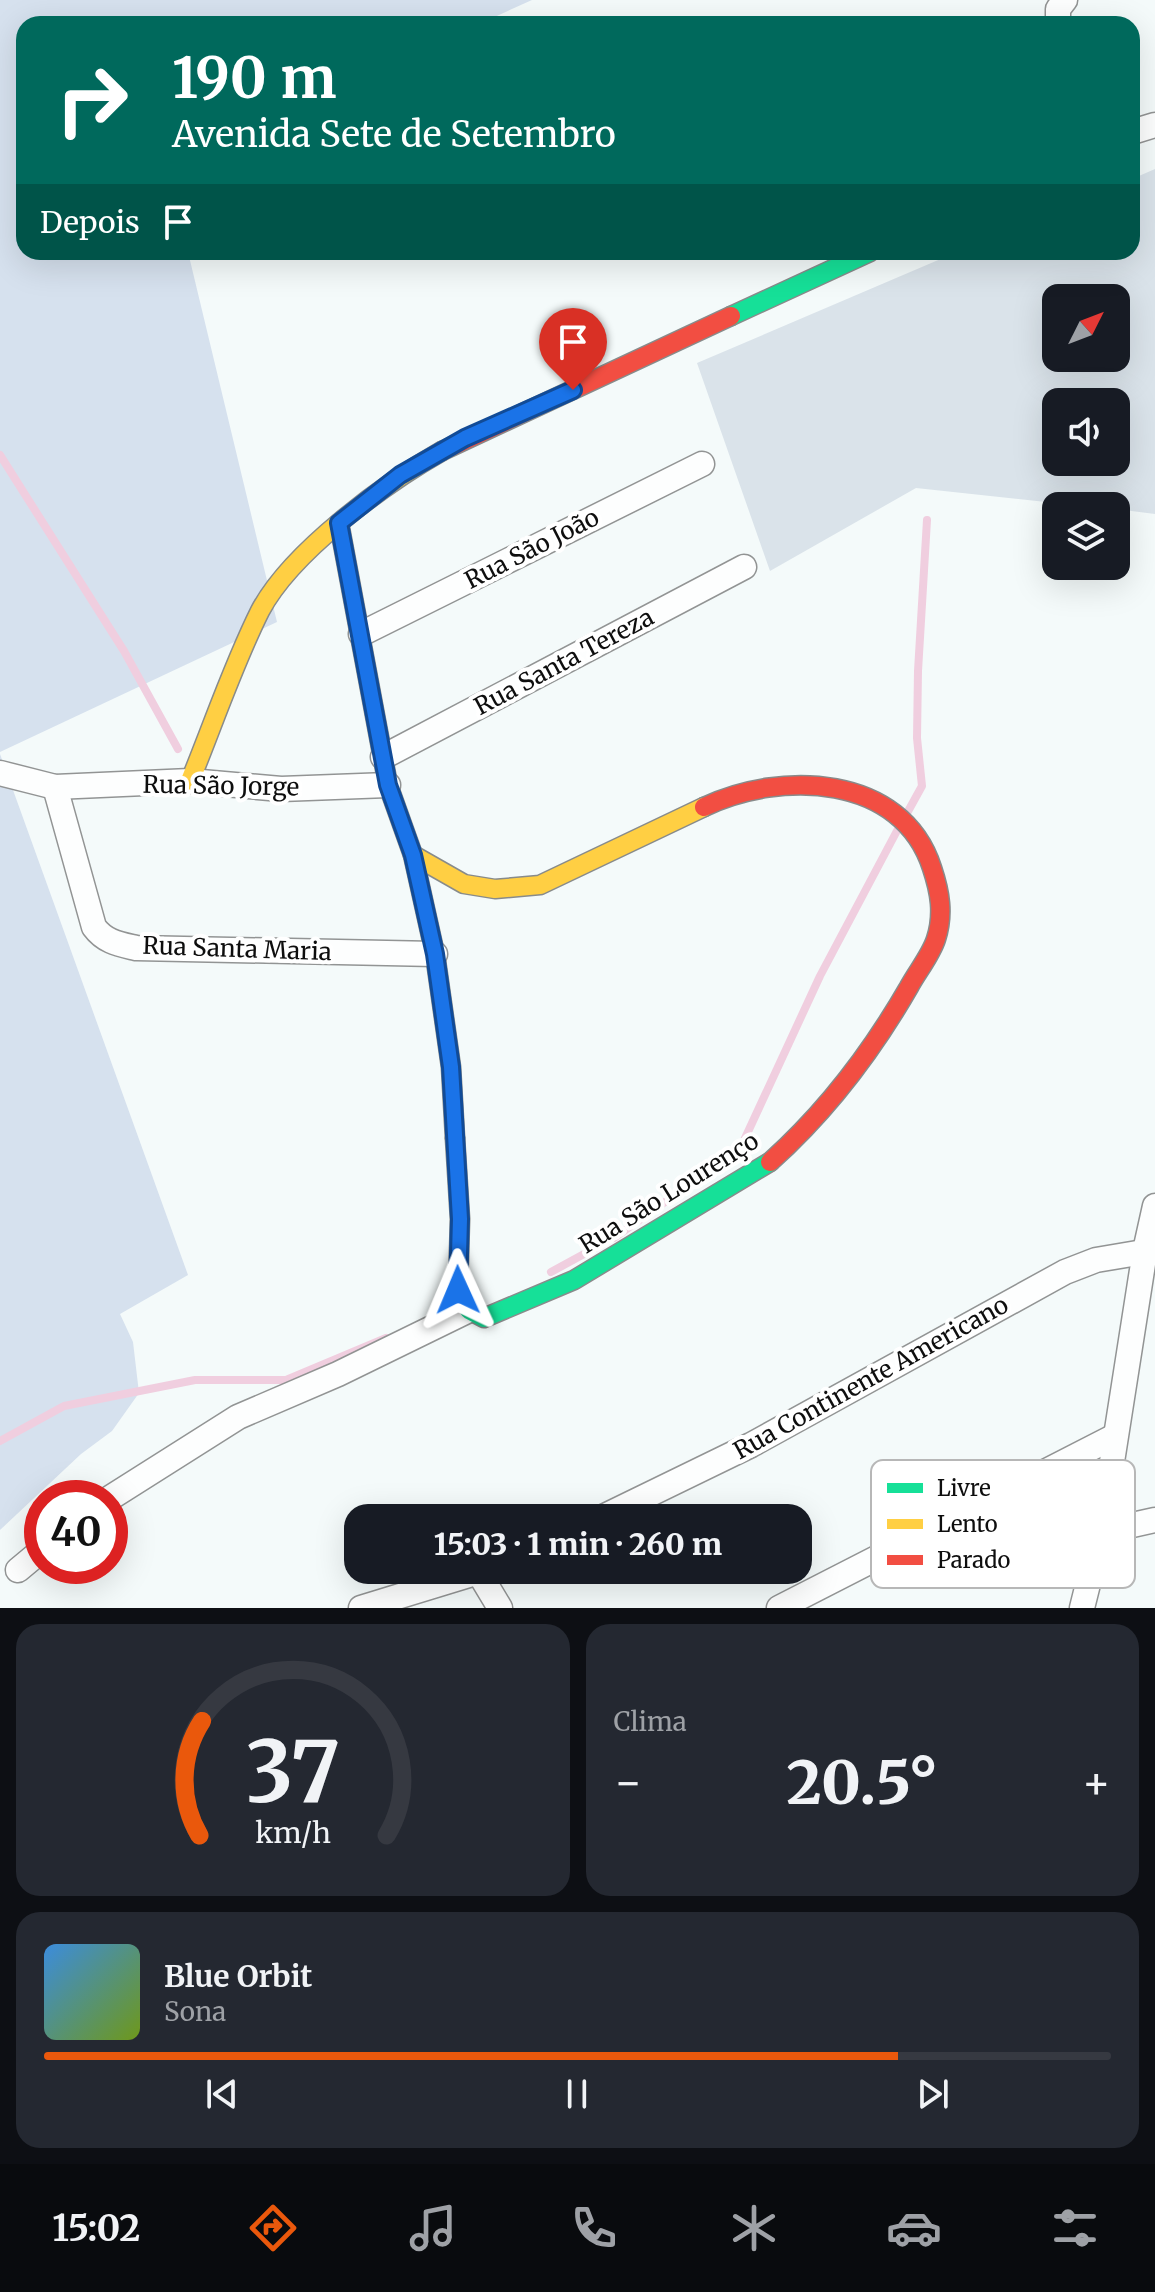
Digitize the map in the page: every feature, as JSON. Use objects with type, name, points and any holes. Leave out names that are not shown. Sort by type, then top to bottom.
[{"type":"street","points":[[190,781],[261,610],[293,565],[339,523],[400,475],[465,438],[853,260]]},
{"type":"street","name":"Rua São João","points":[[361,634],[702,464]]},
{"type":"street","points":[[128,1487],[238,1417],[477,1314],[458,1290],[460,1219],[451,1067],[435,954],[413,855],[388,785],[339,523]]},
{"type":"street","name":"Rua Santa Tereza","points":[[383,757],[744,567]]},
{"type":"street","name":"Rua São Jorge","points":[[0,773],[55,787],[190,781],[281,789],[388,785]]},
{"type":"street","name":"Rua São Lourenço","points":[[413,855],[464,884],[495,889],[540,885],[710,804],[773,786],[823,786],[871,796],[906,822],[928,854],[942,898],[936,940],[874,1047],[806,1130],[769,1163],[732,1188],[574,1280],[477,1314]]},
{"type":"street","name":"Rua Santa Maria","points":[[55,787],[94,927],[113,943],[136,948],[435,954]]},
{"type":"street","points":[[1112,1460],[1150,1250],[1155,1206]]},
{"type":"street","name":"Rua Continente Americano","points":[[630,1504],[751,1445],[1065,1272],[1096,1260],[1150,1250]]},
{"type":"street","points":[[1068,1460],[1115,1436]]},
{"type":"street","points":[[1135,1524],[1155,1520]]},
{"type":"street","points":[[779,1608],[871,1561]]},
{"type":"street","points":[[18,1570],[24,1565]]},
{"type":"street","points":[[361,1608],[439,1584]]},
{"type":"street","points":[[488,1584],[500,1608]]},
{"type":"street","points":[[1082,1608],[1087,1588]]},
{"type":"shaded area","points":[[0,0],[532,0],[497,16],[16,16],[16,260],[190,260],[277,622],[0,752]]},
{"type":"shaded area","points":[[1155,169],[1155,514],[1130,511],[1130,492],[1042,492],[1042,502],[916,488],[770,571],[697,363],[938,260],[1140,260],[1140,176]]},
{"type":"shaded area","points":[[0,754],[188,1275],[120,1314],[133,1342],[139,1393],[112,1431],[53,1480],[24,1480],[24,1507],[0,1530]]},
{"type":"waterway","points":[[0,455],[124,651],[178,749]]},
{"type":"waterway","points":[[906,815],[922,786],[917,738],[918,671],[927,520]]},
{"type":"waterway","points":[[614,1238],[740,1149],[820,976],[899,827]]},
{"type":"waterway","points":[[551,1272],[595,1248]]},
{"type":"waterway","points":[[0,1441],[64,1406],[195,1380],[286,1380],[386,1338]]},
{"type":"traffic: fast","points":[[731,316],[853,260]]},
{"type":"traffic: fast","points":[[455,1138],[460,1219],[458,1290],[469,1310],[484,1318],[574,1280],[770,1162]]},
{"type":"traffic: slow","points":[[190,781],[241,652],[274,589],[293,566],[341,521],[393,482],[442,451]]},
{"type":"traffic: slow","points":[[339,523],[388,785],[413,855],[435,954],[451,1067],[455,1138]]},
{"type":"traffic: slow","points":[[413,855],[464,884],[495,889],[540,885],[704,807]]},
{"type":"traffic: jam","points":[[442,451],[731,316]]},
{"type":"traffic: jam","points":[[704,807],[735,795],[802,785],[836,788],[867,798],[895,814],[917,837],[932,868],[939,894],[940,921],[934,945],[894,1011],[829,1102],[770,1162]]},
{"type":"route","points":[[458,1290],[456,1266],[460,1219],[451,1067],[435,954],[413,855],[394,809],[388,785],[339,523],[400,475],[465,438],[573,390]]}]
